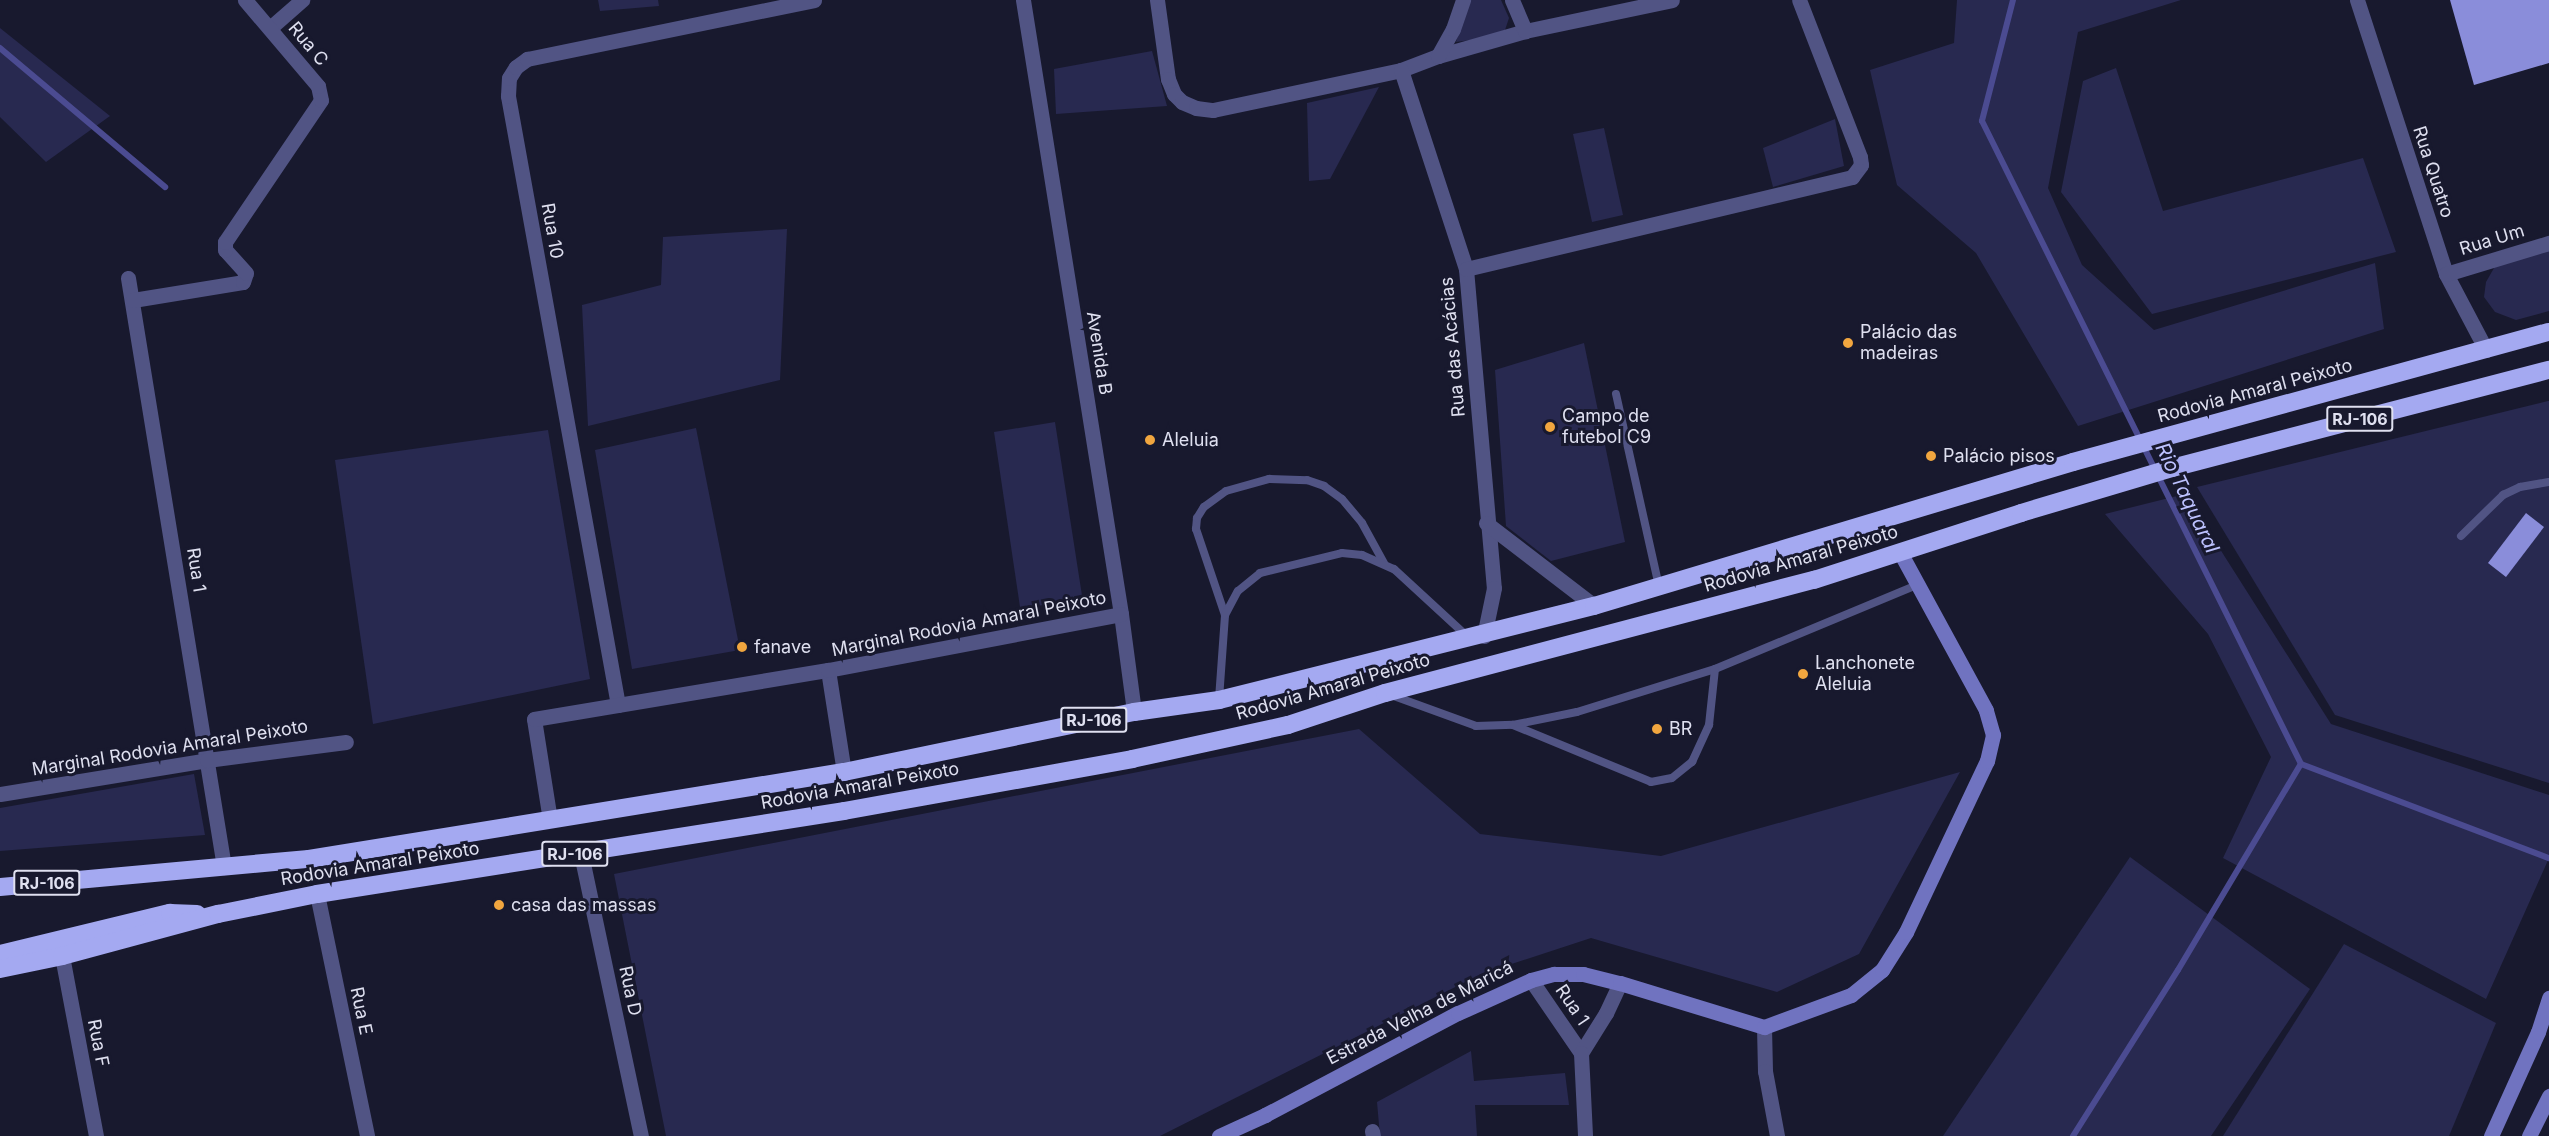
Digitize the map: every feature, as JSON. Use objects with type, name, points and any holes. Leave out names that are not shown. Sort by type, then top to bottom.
[{"type":"highway","name":"Rodovia Amaral Peixoto","points":[[0,887],[309,859],[844,772],[1134,712],[1219,700],[1478,637],[1594,606],[2073,462],[2549,332]]},
{"type":"highway","name":"Rodovia Amaral Peixoto","points":[[0,969],[62,956],[218,915],[317,894],[581,854],[1132,759],[1288,725],[1385,693],[1814,580],[2084,493],[2172,468],[2549,370]]},
{"type":"highway","points":[[2527,375],[2549,381]]},
{"type":"highway","points":[[0,899],[51,894],[94,879]]},
{"type":"highway","points":[[0,954],[170,913],[218,915]]},
{"type":"street","name":"Rua C","points":[[134,300],[243,282],[246,273],[225,250],[225,242],[319,104],[322,95],[318,86],[245,0]]},
{"type":"street","points":[[270,28],[302,0]]},
{"type":"street","name":"Rua 10","points":[[618,705],[508,96],[509,78],[516,67],[527,59],[814,0]]},
{"type":"street","name":"Avenida B","points":[[1023,0],[1121,614],[1134,712]]},
{"type":"street","points":[[1157,0],[1168,79],[1174,94],[1182,102],[1196,108],[1214,110],[1401,70],[1437,56],[1525,31],[1672,0]]},
{"type":"street","points":[[1437,56],[1453,29],[1463,0]]},
{"type":"street","points":[[1512,0],[1525,31]]},
{"type":"street","points":[[1466,269],[1852,177],[1861,165],[1860,157],[1799,0]]},
{"type":"street","name":"Rua Quatro","points":[[2356,0],[2446,274],[2486,350]]},
{"type":"street","name":"Rua das Acácias","points":[[1401,70],[1466,269],[1486,523],[1494,588],[1478,637]]},
{"type":"street","name":"Rua Um","points":[[2446,274],[2549,243]]},
{"type":"street","name":"Rua 1","points":[[129,278],[225,867]]},
{"type":"street","points":[[1486,523],[1594,606]]},
{"type":"street","points":[[1776,1136],[1765,1071],[1764,1027],[1851,995],[1882,970],[1906,932],[1987,761],[1993,735],[1986,710],[1900,552]]},
{"type":"street","name":"Marginal Rodovia Amaral Peixoto","points":[[550,820],[534,719],[828,670],[1121,614]]},
{"type":"street","points":[[828,670],[844,772]]},
{"type":"street","name":"Marginal Rodovia Amaral Peixoto","points":[[0,794],[207,760],[346,742]]},
{"type":"street","name":"Rua D","points":[[581,854],[641,1136]]},
{"type":"street","name":"Rua E","points":[[317,894],[367,1136]]},
{"type":"street","name":"Rua F","points":[[62,956],[96,1136]]},
{"type":"street","name":"Estrada Velha de Maricá","points":[[1219,1136],[1265,1115],[1458,1013],[1531,980],[1554,974],[1583,974],[1620,983],[1764,1027]]},
{"type":"street","name":"Rua 1","points":[[1531,980],[1581,1053],[1585,1136]]},
{"type":"street","name":"Rua 1","points":[[1581,1053],[1606,1013],[1620,983]]},
{"type":"street","points":[[2491,1136],[2538,1032],[2549,998]]},
{"type":"street","points":[[2529,1136],[2549,1096]]},
{"type":"lane","points":[[1616,393],[1659,587]]},
{"type":"lane","points":[[1226,615],[1196,529],[1197,518],[1204,507],[1226,491],[1269,479],[1307,480],[1324,486],[1342,499],[1362,523],[1384,563]]},
{"type":"lane","points":[[2461,536],[2503,495],[2520,487],[2549,482]]},
{"type":"lane","points":[[1219,700],[1226,615],[1238,591],[1260,573],[1342,553],[1362,555],[1394,569],[1478,637]]},
{"type":"lane","points":[[1385,693],[1476,726],[1513,724],[1577,712],[1715,669],[1917,585]]},
{"type":"lane","points":[[1513,724],[1651,782],[1672,778],[1692,762],[1709,724],[1715,669]]},
{"type":"shaded area","points":[[598,0],[658,0],[659,6],[600,11]]},
{"type":"shaded area","points":[[1468,0],[1501,0],[1509,18],[1505,30],[1486,38],[1456,42]]},
{"type":"shaded area","points":[[1957,0],[2181,0],[2078,32],[2048,188],[2082,265],[2154,330],[2375,263],[2384,329],[2078,426],[1976,253],[1897,185],[1870,70],[1954,43]]},
{"type":"shaded area","points":[[0,28],[110,116],[46,162],[0,117]]},
{"type":"shaded area","points":[[1152,51],[1167,106],[1056,114],[1054,69]]},
{"type":"shaded area","points":[[2116,68],[2163,211],[2363,158],[2396,252],[2152,314],[2061,192],[2083,81]]},
{"type":"shaded area","points":[[1379,87],[1330,179],[1309,181],[1307,103]]},
{"type":"shaded area","points":[[1835,119],[1844,166],[1773,187],[1763,148]]},
{"type":"shaded area","points":[[1604,128],[1623,215],[1592,222],[1573,134]]},
{"type":"shaded area","points":[[787,229],[780,380],[588,426],[582,305],[661,285],[663,237]]},
{"type":"shaded area","points":[[2549,247],[2549,311],[2516,320],[2495,312],[2484,297],[2486,282],[2498,261]]},
{"type":"shaded area","name":"Campo de futebol C9","points":[[1584,343],[1625,542],[1551,561],[1506,526],[1495,370]]},
{"type":"shaded area","points":[[2549,401],[2549,783],[2335,715],[2197,487]]},
{"type":"shaded area","points":[[1055,422],[1083,602],[1020,607],[994,432]]},
{"type":"shaded area","points":[[696,428],[740,650],[632,669],[595,450]]},
{"type":"shaded area","points":[[548,430],[590,679],[373,724],[335,460]]},
{"type":"shaded area","points":[[2185,494],[2331,724],[2549,795],[2549,858],[2486,999],[2223,858],[2271,757],[2208,634],[2105,514]]},
{"type":"shaded area","points":[[1359,729],[1480,834],[1661,856],[1960,772],[1859,954],[1777,992],[1591,938],[1481,974],[1160,1136],[666,1136],[614,874]]},
{"type":"shaded area","points":[[194,774],[205,835],[0,851],[0,808]]},
{"type":"shaded area","points":[[2130,857],[2310,989],[2211,1136],[1943,1136]]},
{"type":"shaded area","points":[[2344,944],[2496,1023],[2449,1136],[2223,1136]]},
{"type":"shaded area","points":[[1471,1051],[1474,1081],[1565,1073],[1569,1105],[1475,1105],[1477,1136],[1380,1136],[1377,1102]]},
{"type":"building","points":[[2450,0],[2549,0],[2549,63],[2474,85]]},
{"type":"building","points":[[2526,513],[2544,527],[2506,577],[2488,563]]},
{"type":"waterway","name":"Rio Taquaral","points":[[2013,0],[1982,121],[2301,764],[2549,858]]},
{"type":"waterway","points":[[0,48],[165,187]]},
{"type":"waterway","points":[[2073,1136],[2178,970],[2301,764]]},
{"type":"place","name":"Palácio das madeiras","points":[[1848,343]]},
{"type":"place","name":"Campo de futebol C9","points":[[1550,427]]},
{"type":"place","name":"Aleluia","points":[[1150,440]]},
{"type":"place","name":"Palácio pisos","points":[[1931,456]]},
{"type":"place","name":"fanave","points":[[742,647]]},
{"type":"place","name":"Lanchonete Aleluia","points":[[1803,674]]},
{"type":"place","name":"BR","points":[[1657,729]]},
{"type":"place","name":"casa das massas","points":[[499,905]]}]
